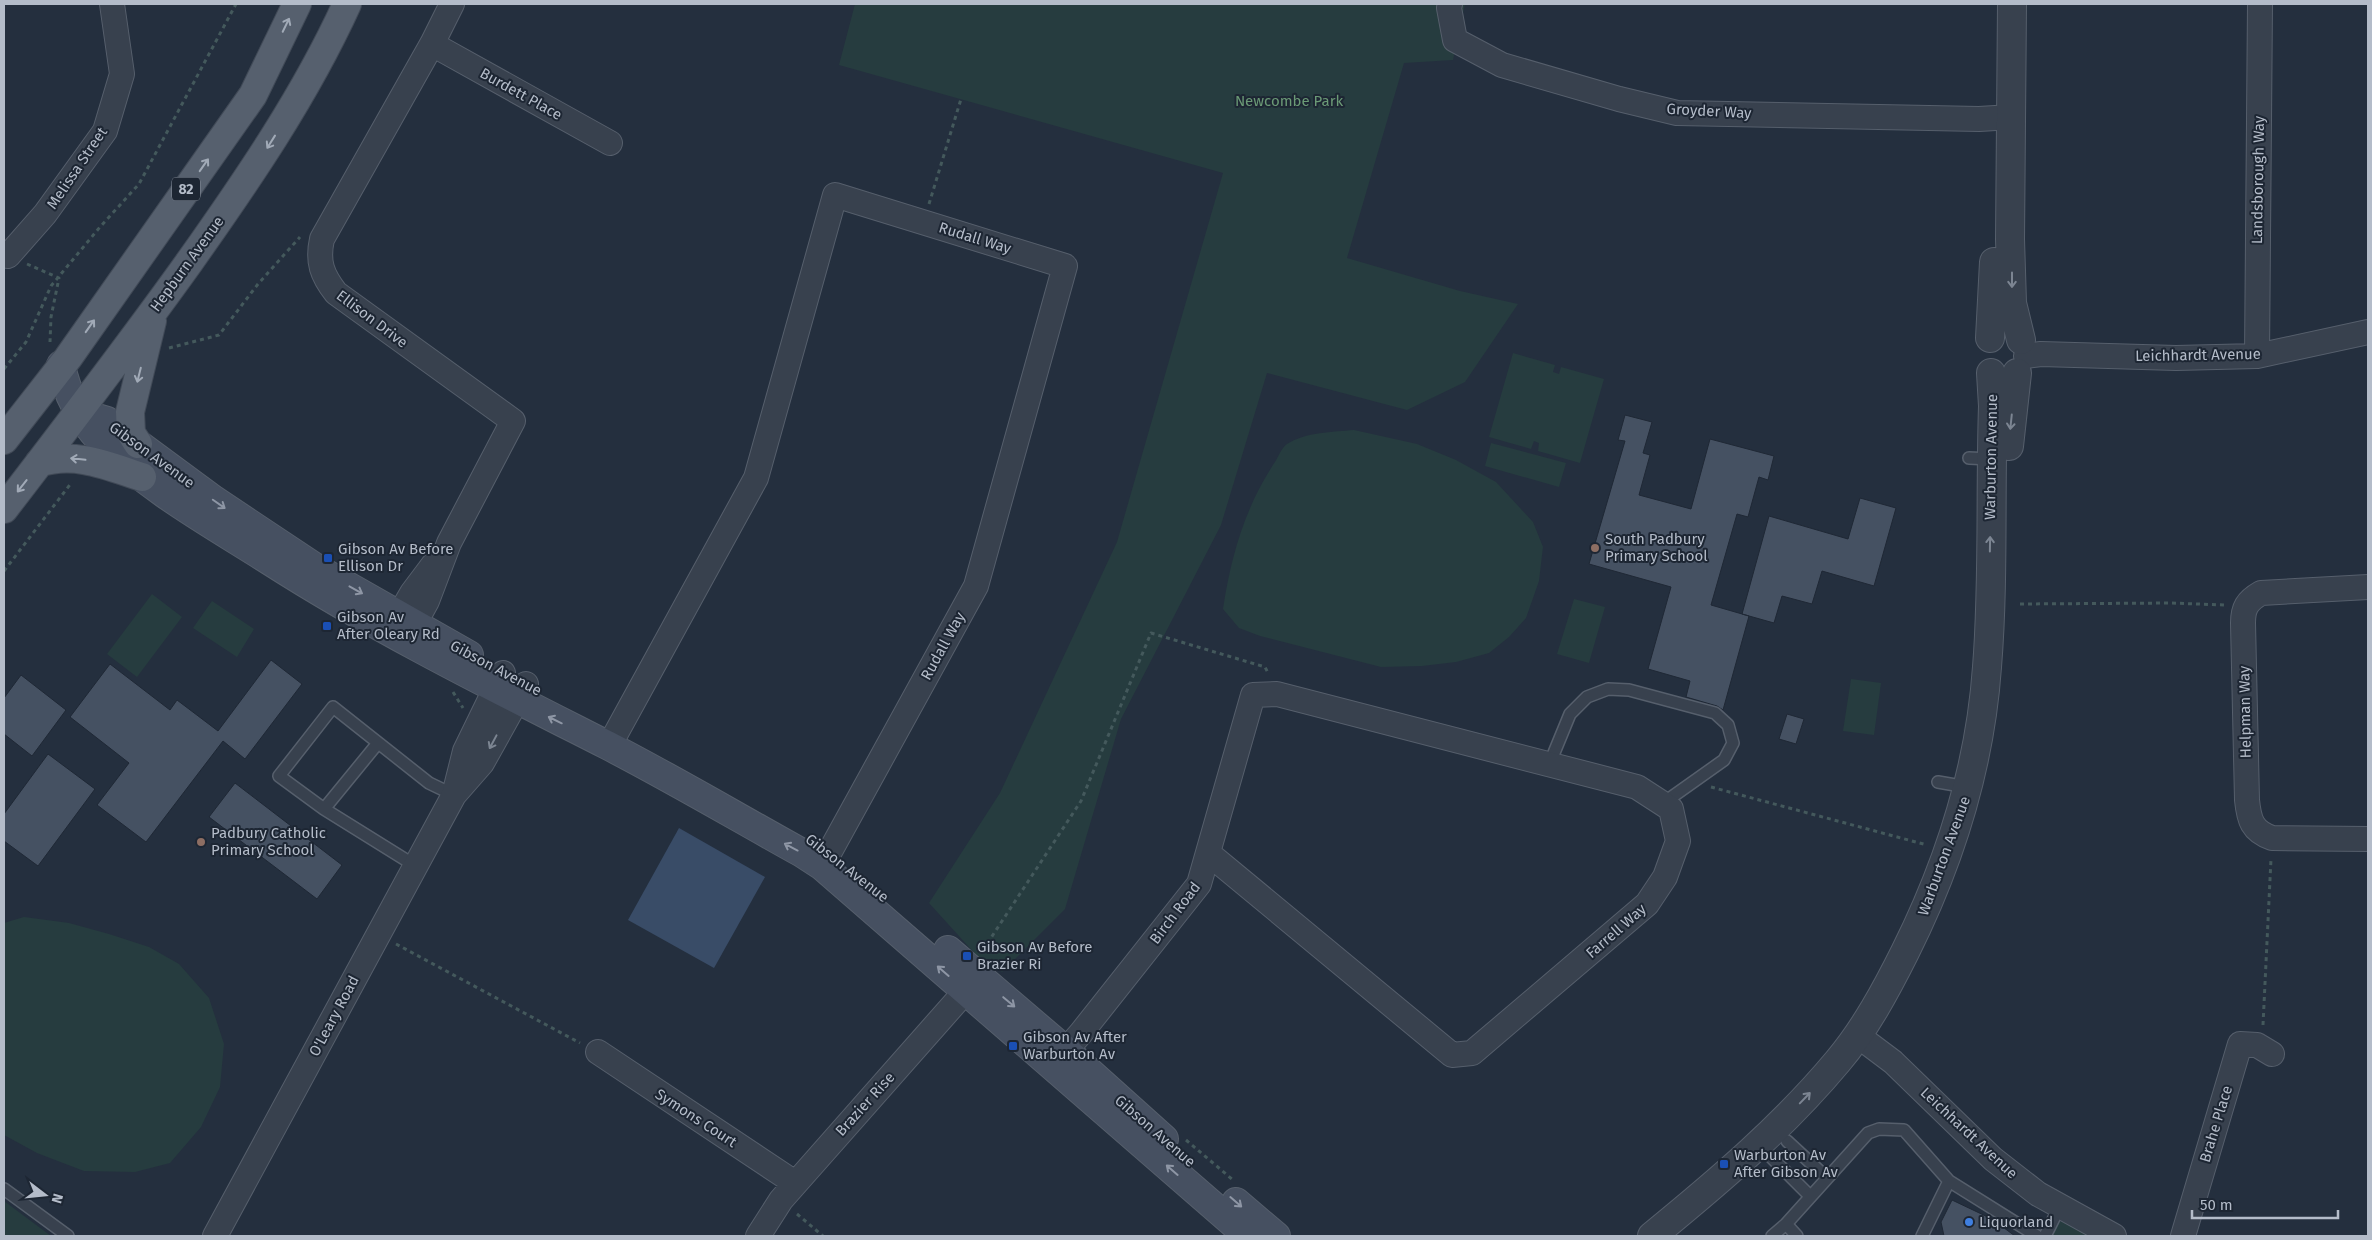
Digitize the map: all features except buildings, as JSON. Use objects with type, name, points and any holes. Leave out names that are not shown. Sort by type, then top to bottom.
[{"type":"main road","name":"82","points":[[4,440],[61,365],[253,95],[297,4]]},
{"type":"main road","name":"Hepburn Avenue","points":[[4,509],[154,310],[242,188],[297,101],[347,4]]},
{"type":"main road","points":[[138,444],[131,433],[130,412],[154,310]]},
{"type":"main road","points":[[61,365],[68,390],[78,412]]},
{"type":"main road","points":[[26,411],[58,408],[78,412]]},
{"type":"main road","name":"Gibson Avenue","points":[[78,412],[107,422],[275,542],[402,628]]},
{"type":"main road","name":"Gibson Avenue","points":[[78,412],[102,442],[142,476],[240,543],[613,739],[802,852],[826,859],[974,975],[1059,1059],[1248,1236]]},
{"type":"main road","points":[[39,463],[50,459],[83,459],[142,476]]},
{"type":"main road","name":"Gibson Avenue","points":[[1059,1059],[1276,1236]]},
{"type":"street","name":"Melissa Street","points":[[6,255],[45,214],[105,131],[122,74],[112,4]]},
{"type":"street","name":"Ellison Drive","points":[[402,628],[412,592],[449,543],[513,421],[336,293],[322,272],[319,261],[322,239],[432,44],[452,4]]},
{"type":"street","name":"Groyder Way","points":[[1450,4],[1449,8],[1455,40],[1502,65],[1618,99],[1677,113],[2004,118]]},
{"type":"street","name":"Warburton Avenue","points":[[1652,1236],[1767,1137],[1834,1066],[1864,1040],[1903,993],[1958,880],[1980,812],[1991,764],[2004,663],[2009,446],[2014,361],[2004,118],[1996,4]]},
{"type":"street","name":"Warburton Avenue","points":[[2012,4],[1990,338],[1982,349],[1982,356],[1983,363],[2014,361]]},
{"type":"street","name":"Landsborough Way","points":[[2257,356],[2260,4]]},
{"type":"street","name":"Burdett Place","points":[[432,44],[610,143]]},
{"type":"street","name":"Rudall Way","points":[[613,739],[756,478],[835,195],[1065,266],[976,586],[826,859]]},
{"type":"street","name":"Leichhardt Avenue","points":[[2014,361],[2041,354],[2176,358],[2257,356],[2368,332]]},
{"type":"street","points":[[1990,338],[2002,333],[2015,336],[2014,361]]},
{"type":"street","name":"Warburton Avenue","points":[[1679,1236],[1779,1149],[1852,1073],[1864,1040],[1890,981],[1918,926],[1948,853],[1969,788],[1978,742],[1987,666],[1980,459],[1993,406],[2014,361]]},
{"type":"street","points":[[2244,606],[2252,598],[2270,591],[2368,588]]},
{"type":"street","name":"Helpman Way","points":[[2244,606],[2249,818],[2261,834],[2272,838]]},
{"type":"street","name":"O'Leary Road","points":[[215,1236],[454,795],[482,763],[510,686]]},
{"type":"street","name":"Farrell Way","points":[[1208,853],[1452,1055],[1472,1053],[1648,904],[1665,877],[1678,841],[1671,809],[1637,788],[1278,694]]},
{"type":"street","name":"Birch Road","points":[[1059,1059],[1199,884],[1253,695],[1278,694]]},
{"type":"street","points":[[2272,838],[2368,840]]},
{"type":"street","name":"Brazier Rise","points":[[758,1236],[788,1191],[974,975]]},
{"type":"street","name":"Leichhardt Avenue","points":[[1864,1040],[1893,1062],[1993,1159],[2038,1194],[2114,1236]]},
{"type":"street","name":"Brahe Place","points":[[2183,1236],[2240,1044],[2264,1049]]},
{"type":"street","name":"Symons Court","points":[[598,1052],[788,1191]]},
{"type":"lane","points":[[1549,764],[1570,714],[1587,697],[1608,689],[1629,690],[1715,713],[1728,725],[1733,743],[1724,760],[1662,804]]},
{"type":"lane","points":[[414,866],[324,809],[279,776],[333,707],[429,783],[454,795]]},
{"type":"lane","points":[[324,809],[378,742]]},
{"type":"lane","points":[[1938,782],[1969,788]]},
{"type":"lane","points":[[1772,1236],[1786,1224],[1826,1178],[1873,1130],[1898,1129],[1908,1134],[1939,1172],[1950,1181],[2037,1236]]},
{"type":"lane","points":[[1779,1149],[1826,1178]]},
{"type":"lane","points":[[1779,1149],[1810,1196]]},
{"type":"lane","points":[[1922,1236],[1950,1181]]},
{"type":"lane","points":[[4,1189],[68,1236]]},
{"type":"lane","points":[[2045,1236],[2060,1206]]},
{"type":"lane","points":[[1786,1224],[1797,1236]]},
{"type":"path","points":[[4,369],[26,342],[51,286],[138,184],[236,4]]},
{"type":"path","points":[[924,222],[961,99]]},
{"type":"path","points":[[164,349],[219,335],[258,284],[305,230]]},
{"type":"path","points":[[6,255],[59,278]]},
{"type":"path","points":[[59,278],[51,317],[50,344],[61,365]]},
{"type":"path","points":[[4,570],[74,479]]},
{"type":"path","points":[[2020,604],[2171,603],[2244,606]]},
{"type":"path","points":[[974,975],[1081,801],[1151,633],[1265,667],[1278,694]]},
{"type":"path","points":[[1691,782],[1933,847],[1948,853]]},
{"type":"path","points":[[2264,1049],[2263,1024],[2272,838]]},
{"type":"path","points":[[378,934],[598,1052]]},
{"type":"path","points":[[788,1191],[823,1236]]},
{"type":"green space","name":"Newcombe Park","points":[[855,4],[1465,4],[1453,60],[1404,63],[1347,258],[1460,291],[1518,304],[1465,382],[1407,410],[1267,373],[1221,525],[1121,719],[1065,909],[1002,972],[978,957],[929,903],[1000,793],[1117,542],[1223,173],[839,65]]},
{"type":"green space","points":[[1513,353],[1555,365],[1553,372],[1559,374],[1561,367],[1604,379],[1580,463],[1538,451],[1539,443],[1534,441],[1531,449],[1489,437]]},
{"type":"green space","points":[[1354,430],[1417,444],[1456,460],[1496,482],[1533,522],[1543,547],[1539,581],[1526,618],[1509,637],[1489,653],[1456,662],[1422,666],[1381,667],[1260,636],[1239,628],[1223,609],[1230,570],[1247,514],[1264,479],[1283,447],[1294,440],[1311,435]]},
{"type":"green space","points":[[1491,443],[1566,463],[1559,487],[1485,466]]},
{"type":"green space","points":[[152,594],[182,617],[137,677],[107,654]]},
{"type":"green space","points":[[1574,599],[1605,607],[1589,663],[1557,654]]},
{"type":"green space","points":[[212,601],[254,629],[237,657],[193,628]]},
{"type":"green space","points":[[1851,679],[1881,683],[1874,735],[1843,731]]},
{"type":"green space","points":[[24,917],[69,923],[149,947],[179,964],[209,998],[224,1044],[220,1087],[201,1127],[170,1163],[135,1172],[84,1171],[37,1153],[4,1135],[4,923]]},
{"type":"green space","points":[[4,1201],[51,1236],[4,1236]]},
{"type":"green space","points":[[2070,1212],[2114,1236],[2046,1236]]},
{"type":"water","points":[[679,828],[765,877],[714,968],[628,920]]},
{"type":"place","name":"South Padbury Primary School","points":[[1595,548]]},
{"type":"place","name":"Gibson Av Before Ellison Dr","points":[[328,558]]},
{"type":"place","name":"Gibson Av After Oleary Rd","points":[[327,626]]},
{"type":"place","name":"Padbury Catholic Primary School","points":[[201,842]]},
{"type":"place","name":"Gibson Av Before Brazier Ri","points":[[967,956]]},
{"type":"place","name":"Gibson Av After Warburton Av","points":[[1013,1046]]},
{"type":"place","name":"Warburton Av After Gibson Av","points":[[1724,1164]]},
{"type":"place","name":"Liquorland","points":[[1969,1222]]}]
